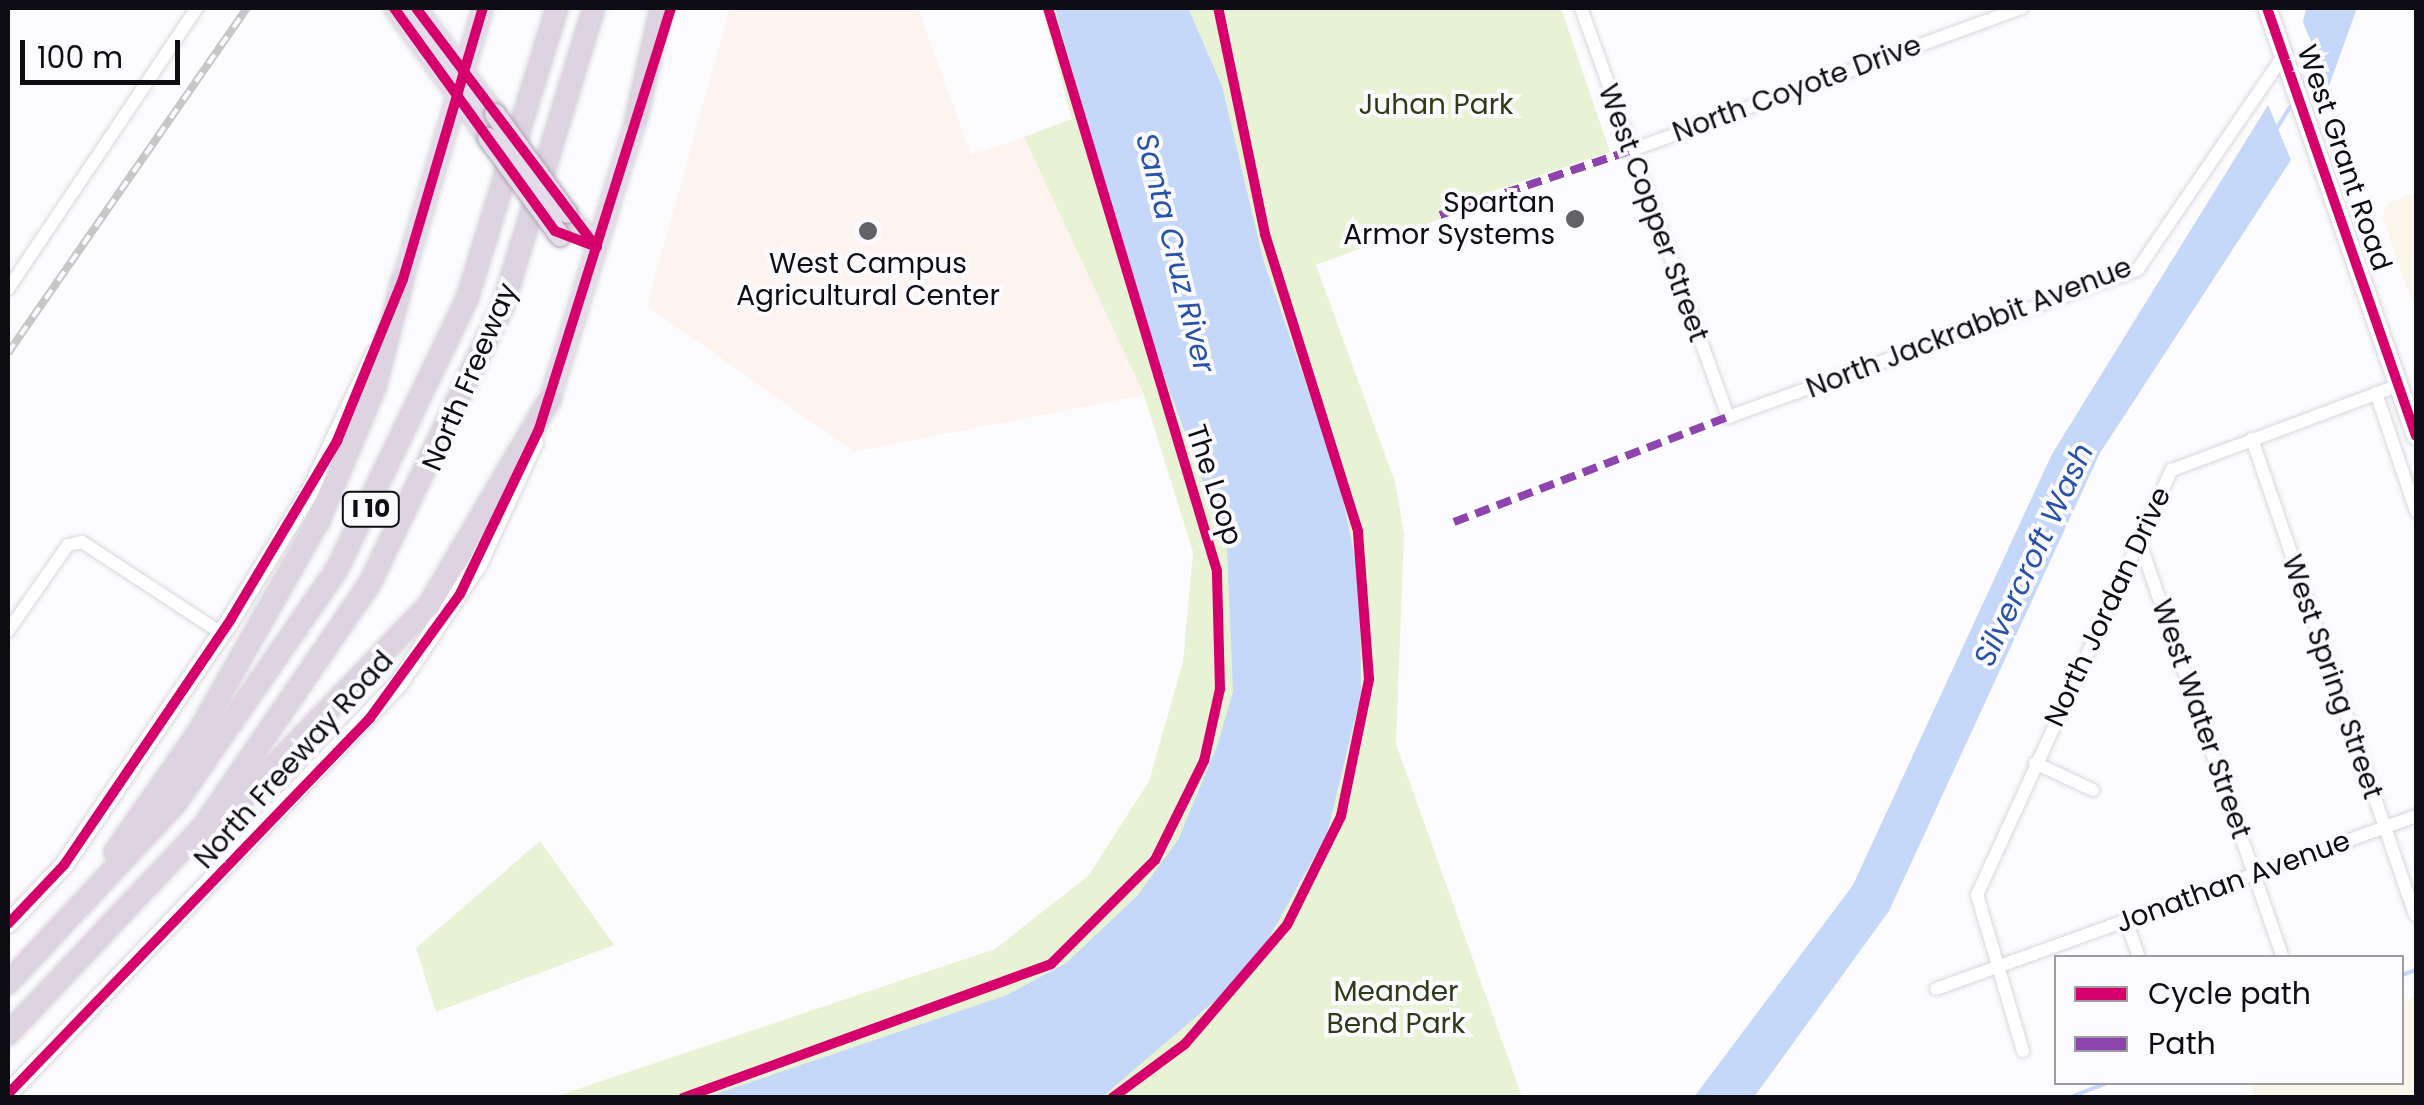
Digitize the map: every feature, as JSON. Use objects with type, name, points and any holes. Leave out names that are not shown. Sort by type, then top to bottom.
[{"type":"highway","points":[[394,8],[560,236],[597,248]]},
{"type":"highway","points":[[416,8],[597,248]]},
{"type":"highway","points":[[53,938],[198,733],[318,522],[375,387],[402,279],[483,8]]},
{"type":"highway","name":"North Freeway","points":[[8,982],[53,938],[224,741],[375,500],[467,299],[556,8]]},
{"type":"highway","name":"North Freeway","points":[[8,1034],[176,856],[296,702],[452,427],[525,241],[594,8]]},
{"type":"highway","points":[[636,118],[661,8]]},
{"type":"highway","name":"North Freeway Road","points":[[550,399],[636,118]]},
{"type":"highway","points":[[176,856],[214,835],[400,642],[469,546],[550,399]]},
{"type":"main road","name":"North Freeway Road","points":[[636,118],[671,8]]},
{"type":"main road","name":"West Grant Road","points":[[2267,8],[2416,436]]},
{"type":"main road","points":[[8,924],[64,865],[221,633],[336,441],[402,279]]},
{"type":"main road","name":"North Freeway Road","points":[[8,1094],[399,683],[478,564],[550,399]]},
{"type":"street","points":[[8,289],[197,8]]},
{"type":"street","name":"West Copper Street","points":[[1581,8],[1628,151],[1728,417]]},
{"type":"street","name":"North Coyote Drive","points":[[1628,151],[2022,8]]},
{"type":"street","name":"North Jackrabbit Avenue","points":[[1728,417],[2138,269],[2285,59]]},
{"type":"street","name":"North Jordan Drive","points":[[2023,1051],[1993,970],[1977,895],[2172,470],[2399,385]]},
{"type":"street","points":[[2376,393],[2416,511]]},
{"type":"street","name":"West Spring Street","points":[[2252,439],[2414,914]]},
{"type":"street","name":"West Water Street","points":[[2139,540],[2282,955]]},
{"type":"street","points":[[8,631],[68,546],[82,542],[221,633]]},
{"type":"street","points":[[2035,762],[2093,790]]},
{"type":"street","name":"Jonathan Avenue","points":[[1936,989],[2416,816]]},
{"type":"street","points":[[2126,920],[2138,955]]},
{"type":"shaded area","name":"West Campus Agricultural Center","points":[[730,8],[918,8],[971,155],[1024,137],[1144,395],[854,452],[647,306]]},
{"type":"shaded area","points":[[2416,192],[2416,312],[2382,217],[2388,203]]},
{"type":"shaded area","points":[[2416,996],[2416,1097],[2255,1097],[2251,1085],[2404,1085],[2404,1000]]},
{"type":"green space","points":[[1042,8],[1561,8],[1610,152],[1442,208],[1443,218],[1316,265],[1395,482],[1404,534],[1396,744],[1522,1097],[551,1098],[995,949],[1089,875],[1149,781],[1183,662],[1193,552],[1144,395],[1024,137],[1072,119]]},
{"type":"green space","points":[[540,841],[614,945],[436,1012],[416,948]]},
{"type":"water","name":"Santa Cruz River","points":[[1055,8],[1188,8],[1222,86],[1263,259],[1339,480],[1360,583],[1361,693],[1327,834],[1251,970],[1102,1097],[707,1097],[1007,995],[1066,963],[1137,896],[1178,840],[1217,746],[1233,692],[1227,548],[1135,296]]},
{"type":"water","points":[[2306,8],[2357,8],[2329,86],[2303,22]]},
{"type":"water","points":[[2268,105],[2291,160],[2100,453],[1889,911],[1754,1097],[1694,1097],[1853,885],[2052,454]]},
{"type":"waterway","name":"Silvercroft Wash","points":[[2301,90],[2319,59]]},
{"type":"waterway","name":"Silvercroft Wash","points":[[2277,128],[2293,102]]},
{"type":"waterway","points":[[2404,974],[2416,970]]},
{"type":"waterway","points":[[2068,1098],[2101,1085]]},
{"type":"railway","points":[[8,353],[247,8]]},
{"type":"marked path","points":[[1440,215],[1629,151]]},
{"type":"marked path","points":[[1454,522],[1728,417]]},
{"type":"cycle path","points":[[394,8],[555,231],[597,247]]},
{"type":"cycle path","points":[[416,8],[596,247]]},
{"type":"cycle path","points":[[8,924],[64,865],[231,619],[337,441],[403,279],[483,8]]},
{"type":"cycle path","points":[[8,1094],[370,718],[460,594],[539,429],[671,8]]},
{"type":"cycle path","name":"The Loop","points":[[683,1098],[1051,964],[1155,860],[1204,761],[1220,689],[1217,571],[1048,8]]},
{"type":"cycle path","points":[[1112,1098],[1185,1044],[1287,925],[1341,816],[1369,679],[1358,531],[1265,234],[1218,8]]},
{"type":"cycle path","points":[[2267,8],[2416,436]]},
{"type":"place","name":"Spartan Armor Systems","points":[[1575,219]]},
{"type":"place","name":"West Campus Agricultural Center","points":[[868,231]]},
{"type":"park label","name":"Juhan Park","points":[[1436,105]]},
{"type":"park label","name":"Meander Bend Park","points":[[1396,1008]]}]
